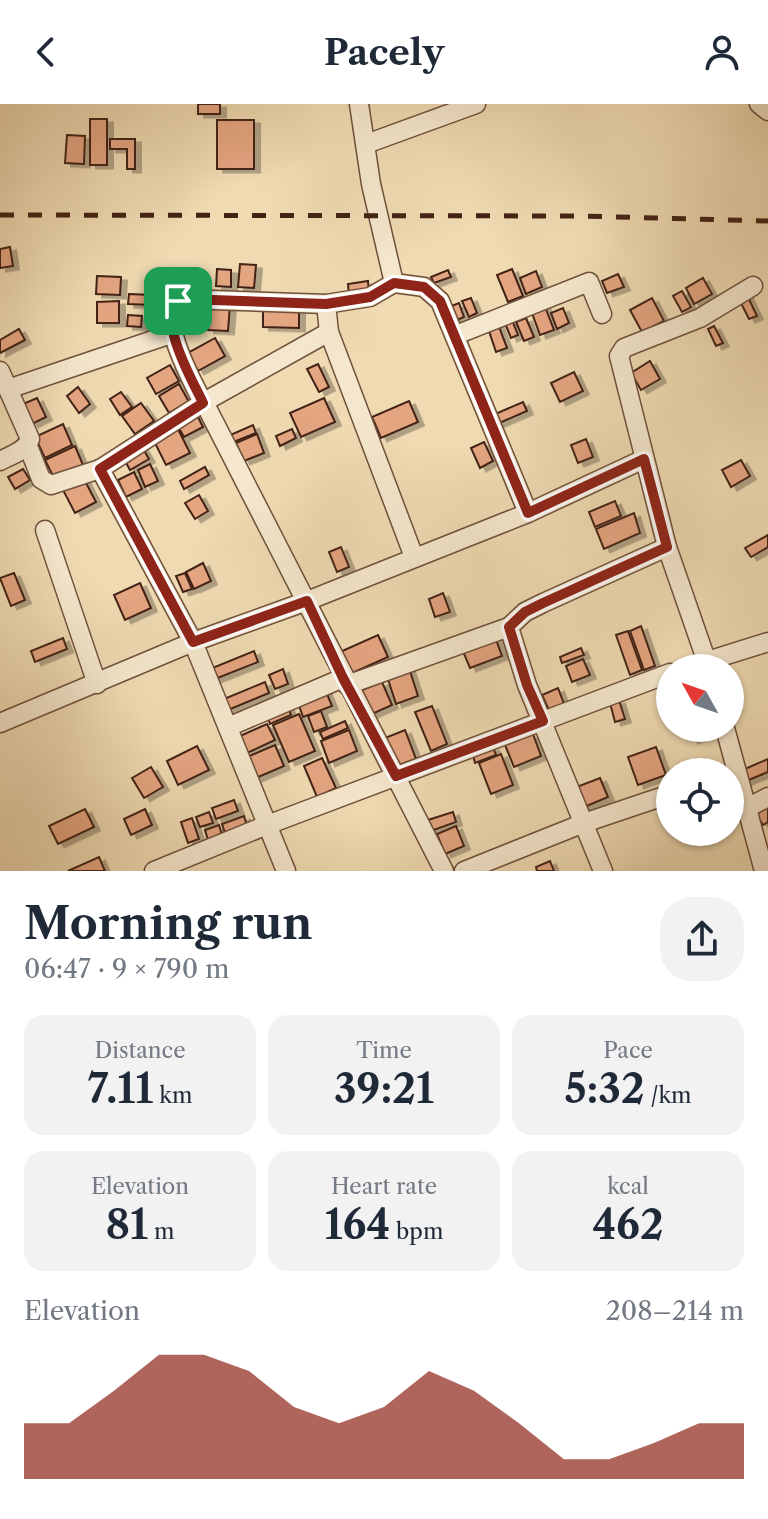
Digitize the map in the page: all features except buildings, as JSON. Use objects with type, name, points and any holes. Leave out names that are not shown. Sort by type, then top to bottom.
[{"type":"street","points":[[359,104],[371,184],[394,283]]},
{"type":"street","points":[[366,144],[476,104]]},
{"type":"street","points":[[759,104],[768,111]]},
{"type":"street","points":[[456,335],[589,282],[602,314]]},
{"type":"street","points":[[444,871],[345,682],[171,334],[175,305],[184,299],[326,304],[370,297],[394,283],[424,287],[440,301],[456,335],[528,513]]},
{"type":"street","points":[[704,654],[667,547],[619,356],[624,348],[700,318],[753,286]]},
{"type":"street","points":[[326,304],[329,332],[414,557]]},
{"type":"street","points":[[0,371],[30,439],[28,446],[41,479],[51,485],[100,469],[204,402],[329,332]]},
{"type":"street","points":[[8,389],[171,334]]},
{"type":"street","points":[[0,461],[28,446]]},
{"type":"street","points":[[0,723],[193,642],[307,601],[528,513],[644,459]]},
{"type":"street","points":[[100,469],[193,642],[286,871]]},
{"type":"street","points":[[45,530],[97,684]]},
{"type":"street","points":[[228,727],[345,682],[509,627],[525,612],[667,547]]},
{"type":"street","points":[[509,627],[527,685],[603,871]]},
{"type":"street","points":[[735,654],[768,642]]},
{"type":"street","points":[[154,871],[267,825],[656,678]]},
{"type":"street","points":[[747,808],[768,797]]},
{"type":"street","points":[[464,871],[584,823],[656,799]]},
{"type":"street","points":[[744,800],[764,871]]},
{"type":"railway","points":[[0,215],[582,216],[768,221]]},
{"type":"route","points":[[394,283],[424,287],[440,301],[456,335],[528,513],[644,459],[667,547],[525,612],[509,627],[527,685],[543,721],[396,776],[343,678],[307,601],[193,642],[100,469],[203,403],[171,334],[178,301],[326,304],[370,297],[394,283]]}]
